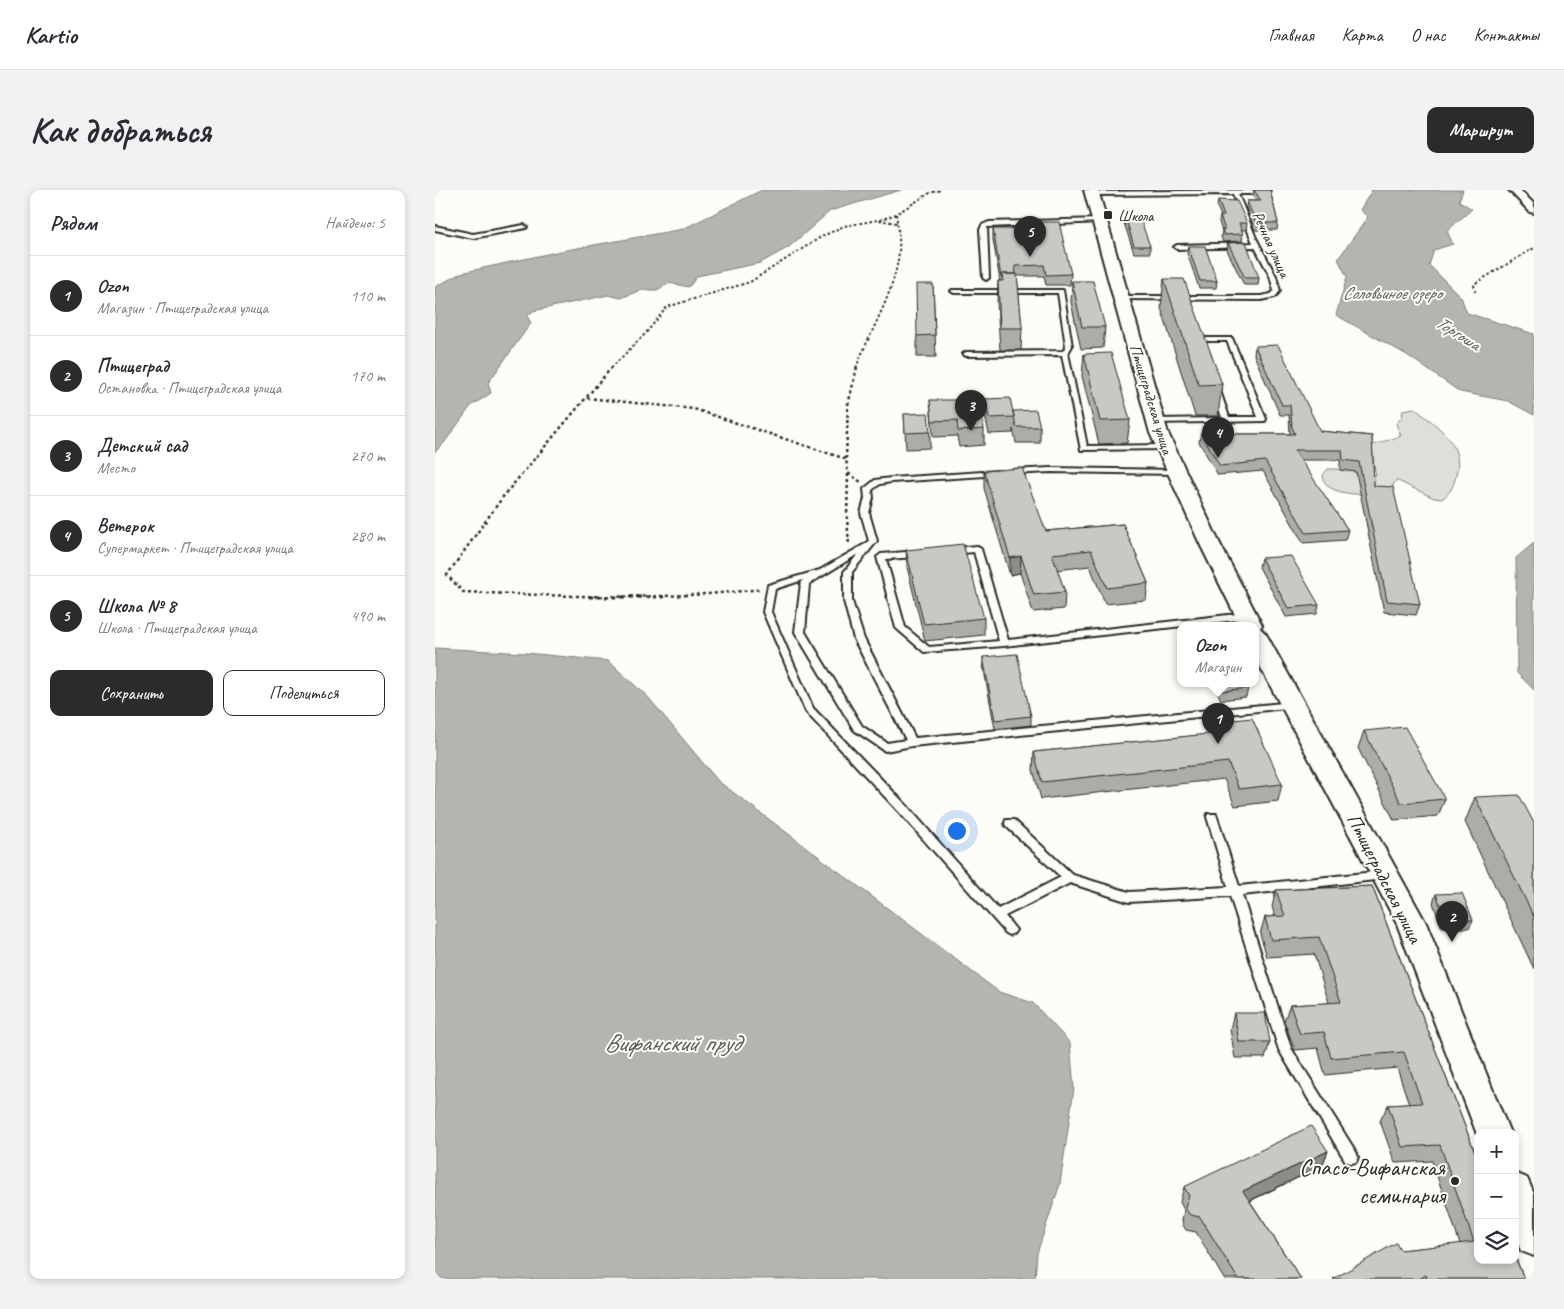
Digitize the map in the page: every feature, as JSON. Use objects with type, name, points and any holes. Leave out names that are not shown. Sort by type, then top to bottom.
[{"type":"street","points":[[1514,190],[1534,210]]},
{"type":"street","name":"Птицеградская улица","points":[[1092,192],[1165,447],[1250,622]]},
{"type":"street","name":"Птицеградская улица","points":[[1259,640],[1411,923],[1491,1129]]},
{"type":"street","points":[[1519,1200],[1534,1238]]},
{"type":"lane","points":[[1092,192],[1262,192],[1267,190]]},
{"type":"lane","name":"Речная улица","points":[[1187,298],[1261,298],[1273,296],[1277,291],[1273,276],[1235,192]]},
{"type":"lane","points":[[986,278],[984,226],[989,224],[1101,221]]},
{"type":"lane","points":[[435,228],[473,236],[524,227]]},
{"type":"lane","points":[[1177,247],[1258,245]]},
{"type":"lane","points":[[954,291],[1061,290],[1069,346],[1065,353],[1084,448],[1165,447]]},
{"type":"lane","points":[[1122,298],[1187,298],[1189,306]]},
{"type":"lane","points":[[1197,331],[1203,348]]},
{"type":"lane","points":[[1156,421],[1262,419],[1230,339],[1199,339]]},
{"type":"lane","points":[[966,354],[1065,353]]},
{"type":"lane","points":[[1214,384],[1226,420]]},
{"type":"lane","points":[[873,541],[865,513],[869,489],[879,482],[1050,470],[1176,472]]},
{"type":"lane","points":[[873,541],[805,583],[800,632],[858,728],[885,748],[912,742],[1294,705]]},
{"type":"lane","points":[[873,541],[848,572],[848,601],[859,640],[912,742]]},
{"type":"lane","points":[[1004,644],[977,549],[881,557],[901,628],[927,650],[1177,631]]},
{"type":"lane","points":[[823,572],[771,587],[767,612],[809,710],[904,810],[1010,930]]},
{"type":"lane","points":[[1212,817],[1285,1050],[1351,1157]]},
{"type":"lane","points":[[1010,823],[1069,878],[1129,897],[1235,891],[1385,875]]},
{"type":"lane","points":[[997,915],[1069,878]]},
{"type":"path","points":[[771,587],[718,596],[641,598],[463,592],[447,575],[505,494],[610,369],[646,333],[667,308],[750,282],[821,237],[843,226],[878,220],[896,214],[930,193],[941,190]]},
{"type":"path","points":[[847,557],[849,548],[846,420],[851,387],[869,335],[889,288],[898,257],[899,231],[896,214]]},
{"type":"path","points":[[878,220],[897,223]]},
{"type":"path","points":[[1475,292],[1474,284],[1534,248]]},
{"type":"path","points":[[587,398],[694,409],[846,460]]},
{"type":"path","points":[[848,474],[862,483],[879,482]]},
{"type":"shaded area","points":[[1414,408],[1447,436],[1456,454],[1458,464],[1454,483],[1442,499],[1434,498],[1396,480],[1389,494],[1350,494],[1339,492],[1325,483],[1323,475],[1328,469],[1376,475],[1370,446],[1401,436],[1396,424],[1402,417],[1403,410]]},
{"type":"water","points":[[762,190],[901,190],[830,211],[789,247],[760,263],[697,276],[689,287],[669,283],[657,290],[641,290],[621,298],[608,295],[533,311],[527,316],[531,323],[488,383],[491,393],[471,406],[444,443],[435,452],[435,287],[461,273],[561,251],[683,229]]},
{"type":"water","name":"Соловьиное озеро","points":[[1372,190],[1463,190],[1459,201],[1472,209],[1447,231],[1453,244],[1434,250],[1429,265],[1461,297],[1467,313],[1534,334],[1534,415],[1508,401],[1460,392],[1407,355],[1336,315],[1347,277],[1338,259],[1368,217],[1360,210]]},
{"type":"water","points":[[1534,543],[1534,690],[1517,673],[1516,558]]},
{"type":"water","name":"Вифанский пруд","points":[[435,648],[526,653],[608,661],[648,697],[718,781],[999,992],[1033,1003],[1070,1043],[1074,1088],[1060,1184],[1037,1253],[1035,1279],[435,1279]]},
{"type":"building","points":[[1254,190],[1270,190],[1278,223],[1256,223],[1247,201],[1261,201]]},
{"type":"building","points":[[1218,200],[1237,201],[1247,223],[1239,223],[1243,234],[1224,235],[1222,230],[1224,230],[1224,227],[1220,216],[1224,216]]},
{"type":"building","points":[[1125,216],[1139,216],[1150,246],[1134,246]]},
{"type":"building","points":[[1035,222],[1059,222],[1071,274],[1046,275],[1044,265],[1015,266],[1016,274],[1002,274],[1001,277],[993,229],[1037,229]]},
{"type":"building","points":[[1246,242],[1259,278],[1245,278],[1228,243]]},
{"type":"building","points":[[1188,246],[1205,246],[1217,281],[1200,281]]},
{"type":"building","points":[[1002,274],[1017,274],[1022,328],[1000,328],[998,281],[1003,281]]},
{"type":"building","points":[[1164,279],[1184,279],[1222,384],[1199,385]]},
{"type":"building","points":[[1072,281],[1093,281],[1105,327],[1082,327]]},
{"type":"building","points":[[916,284],[933,284],[935,335],[917,336]]},
{"type":"building","points":[[1278,345],[1320,431],[1372,436],[1374,486],[1393,487],[1420,604],[1387,601],[1359,462],[1343,460],[1342,450],[1294,450],[1348,530],[1306,533],[1265,461],[1220,466],[1201,433],[1220,431],[1222,434],[1295,434],[1292,427],[1290,405],[1282,405],[1255,346]]},
{"type":"building","points":[[1111,353],[1130,420],[1100,421],[1084,354]]},
{"type":"building","points":[[1010,398],[1014,417],[989,418],[985,399]]},
{"type":"building","points":[[930,400],[956,400],[958,412],[981,411],[984,429],[958,431],[957,420],[932,421]]},
{"type":"building","points":[[1036,410],[1040,427],[1016,427],[1013,411]]},
{"type":"building","points":[[928,413],[930,432],[905,433],[904,414]]},
{"type":"building","points":[[1022,468],[1046,531],[1123,524],[1148,583],[1107,588],[1091,550],[1052,554],[1065,592],[1034,595],[1021,556],[1010,558],[984,471]]},
{"type":"building","points":[[963,544],[984,618],[924,624],[906,550]]},
{"type":"building","points":[[1291,556],[1319,605],[1288,608],[1261,558]]},
{"type":"building","points":[[1017,654],[1031,716],[995,720],[983,657]]},
{"type":"building","points":[[1220,687],[1248,688],[1222,691]]},
{"type":"building","points":[[1252,718],[1282,784],[1239,789],[1228,762],[1042,782],[1034,752],[1218,733],[1213,722]]},
{"type":"building","points":[[1405,727],[1445,799],[1401,803],[1364,731]]},
{"type":"building","points":[[1519,795],[1534,823],[1534,917],[1475,797]]},
{"type":"building","points":[[1372,886],[1474,1150],[1474,1242],[1440,1145],[1402,1147],[1388,1105],[1422,1103],[1404,1052],[1331,1058],[1324,1032],[1300,1034],[1290,1005],[1341,1002],[1319,937],[1271,940],[1265,917],[1285,916],[1276,890]]},
{"type":"building","points":[[1462,893],[1473,920],[1446,920],[1436,894]]},
{"type":"building","points":[[1234,1013],[1265,1013],[1270,1042],[1239,1042]]},
{"type":"building","points":[[1311,1126],[1328,1151],[1243,1191],[1301,1279],[1238,1279],[1200,1217],[1190,1215],[1187,1211],[1185,1206],[1189,1196],[1184,1187]]},
{"type":"building","points":[[1474,1242],[1474,1264],[1518,1264],[1524,1279],[1427,1279],[1426,1275],[1419,1279],[1333,1279],[1396,1243],[1400,1250]]},
{"type":"place","name":"Школа","points":[[1108,215]]},
{"type":"place","name":"Школа № 8","points":[[1030,257]]},
{"type":"place","name":"Детский сад","points":[[971,431]]},
{"type":"place","name":"Ветерок","points":[[1218,458]]},
{"type":"place","name":"Ozon","points":[[1218,744]]},
{"type":"place","name":"Птицеград","points":[[1452,942]]},
{"type":"place","name":"Спасо-Вифанская семинария","points":[[1455,1181]]},
{"type":"water label","name":"Торгоша","points":[[1458,333]]}]
